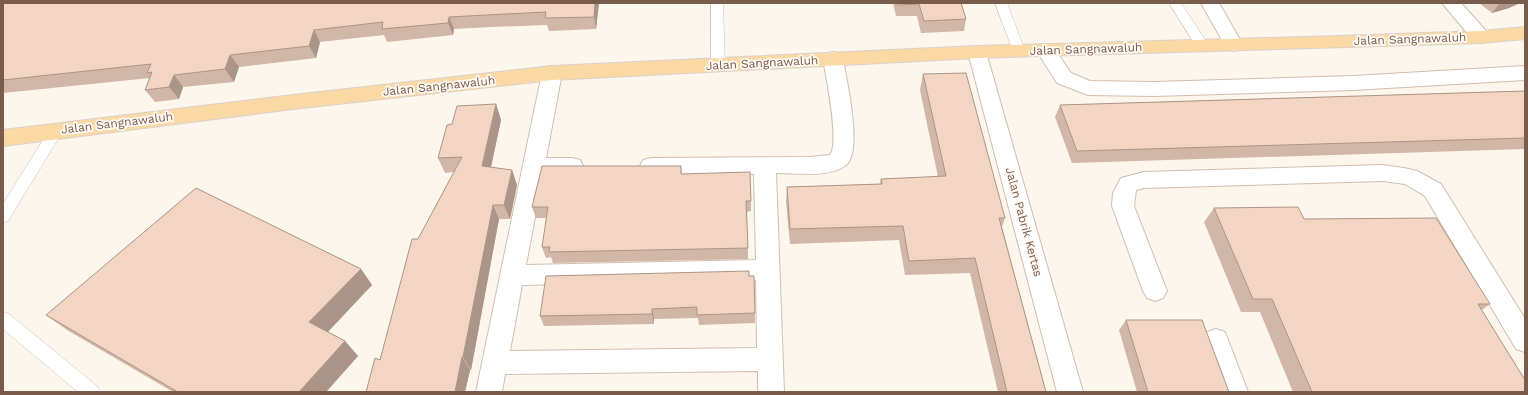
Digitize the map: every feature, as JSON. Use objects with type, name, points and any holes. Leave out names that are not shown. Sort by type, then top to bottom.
[{"type":"main road","name":"Jalan Sangnawaluh","points":[[3,138],[293,102],[552,73],[977,52],[1234,45],[1525,33]]},
{"type":"street","points":[[1210,3],[1234,45]]},
{"type":"street","points":[[1451,3],[1480,36]]},
{"type":"street","points":[[1045,50],[1064,78],[1088,88],[1154,89],[1353,83],[1525,73]]},
{"type":"street","name":"Jalan Pabrik Kertas","points":[[977,52],[1070,392]]},
{"type":"street","points":[[629,166],[810,165],[833,163],[839,159],[842,153],[844,135],[833,59]]},
{"type":"street","points":[[489,392],[552,73]]},
{"type":"street","points":[[765,165],[771,392]]},
{"type":"street","points":[[534,166],[589,166]]},
{"type":"street","points":[[1155,291],[1123,206],[1124,193],[1129,184],[1144,180],[1383,173],[1403,175],[1418,180],[1433,190],[1525,341]]},
{"type":"street","points":[[512,275],[767,270]]},
{"type":"street","points":[[1216,340],[1236,392]]},
{"type":"street","points":[[495,363],[770,359]]},
{"type":"lane","points":[[717,3],[718,65]]},
{"type":"lane","points":[[1008,3],[1001,3],[1020,51]]},
{"type":"lane","points":[[1175,3],[1203,46]]},
{"type":"lane","points":[[3,217],[56,131]]},
{"type":"lane","points":[[3,320],[91,392]]},
{"type":"building","points":[[3,3],[595,3],[594,17],[545,18],[546,12],[449,17],[448,23],[382,29],[383,22],[314,30],[309,46],[230,55],[225,69],[174,75],[169,87],[145,90],[152,72],[147,73],[151,64],[3,80]]},
{"type":"building","points":[[897,3],[961,3],[966,19],[924,21],[919,4],[898,5]]},
{"type":"building","points":[[966,73],[1005,218],[999,218],[1046,392],[1007,392],[975,258],[909,261],[903,226],[790,229],[787,187],[882,184],[881,179],[946,176],[923,74]]},
{"type":"building","points":[[1525,91],[1525,138],[1077,151],[1060,105]]},
{"type":"building","points":[[496,104],[482,166],[512,170],[504,205],[493,205],[455,392],[366,392],[375,358],[380,360],[412,239],[418,239],[462,157],[438,158],[447,125],[452,124],[457,106]]},
{"type":"building","points":[[542,166],[681,166],[681,174],[750,172],[751,201],[746,201],[748,248],[549,252],[550,247],[542,247],[548,207],[532,207]]},
{"type":"building","points":[[196,188],[361,269],[309,322],[345,341],[299,392],[178,392],[46,315]]},
{"type":"building","points":[[1298,207],[1304,219],[1436,218],[1490,304],[1478,304],[1525,380],[1525,392],[1312,392],[1272,299],[1253,299],[1214,208]]},
{"type":"building","points":[[749,271],[749,276],[754,276],[755,313],[697,315],[697,307],[652,309],[652,314],[540,316],[546,276]]},
{"type":"building","points":[[1126,320],[1202,320],[1229,392],[1148,392]]}]
